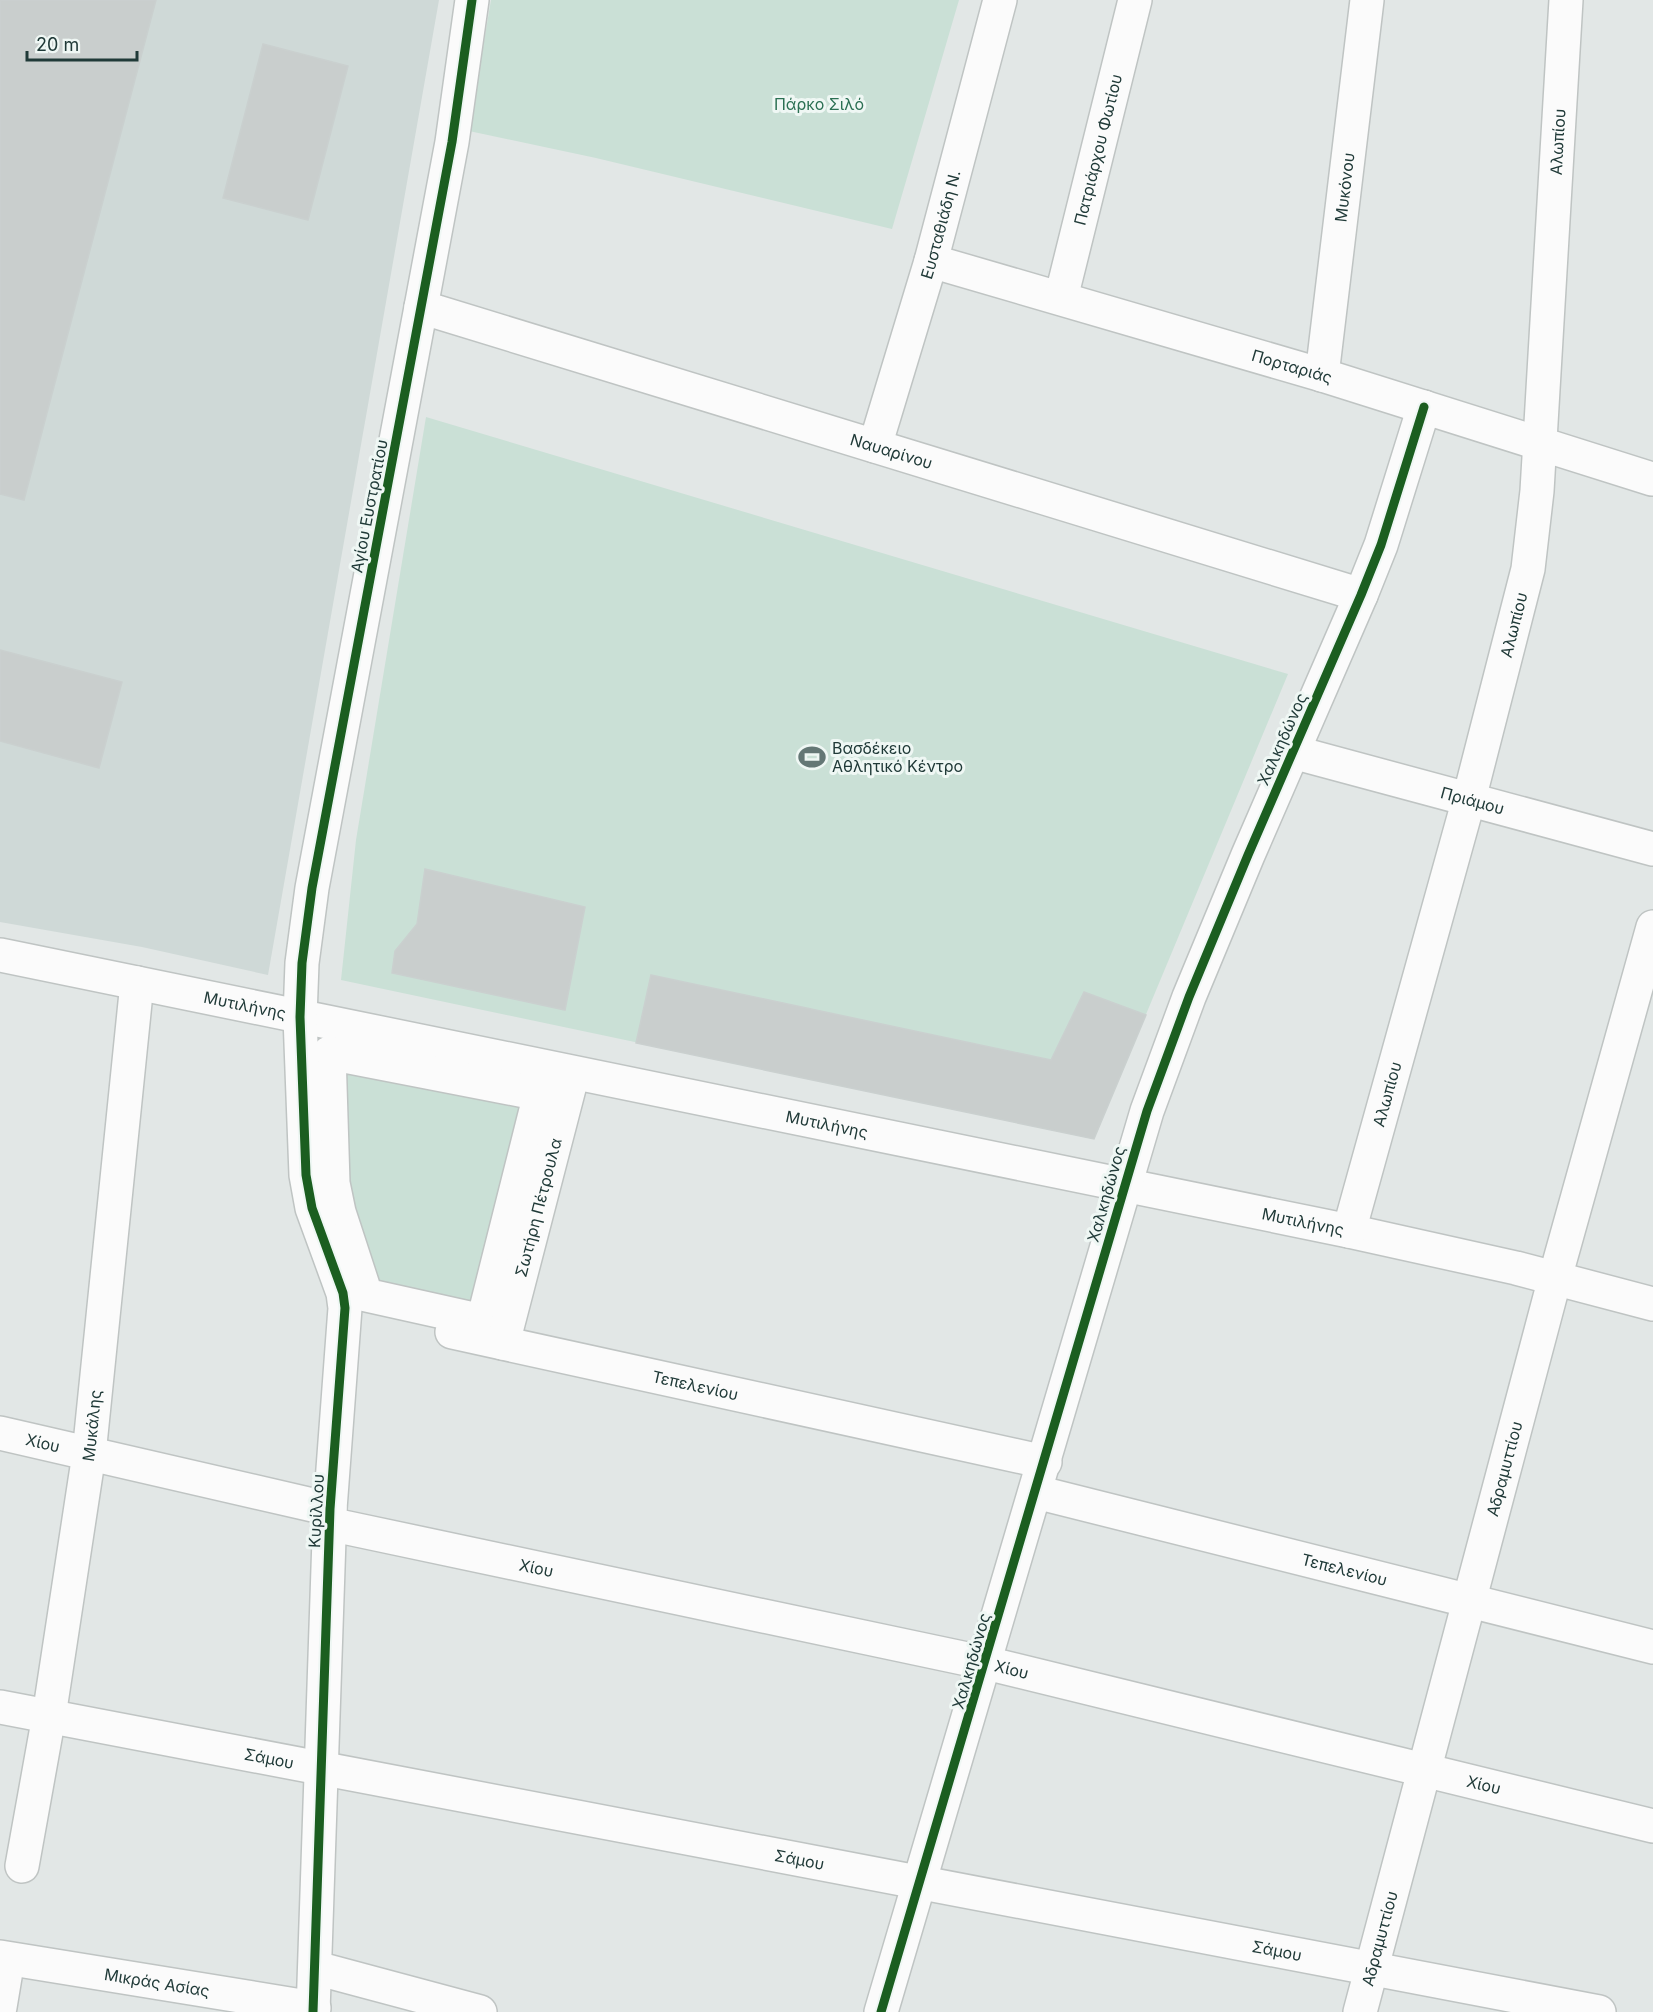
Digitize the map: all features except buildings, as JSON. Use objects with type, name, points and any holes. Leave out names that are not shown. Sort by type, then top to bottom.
[{"type":"street","name":"Αγίου Ευστρατίου","points":[[300,1017],[303,949],[312,888],[452,142],[472,0]]},
{"type":"street","name":"Ευσταθιάδη Ν.","points":[[875,446],[931,261],[1000,0]]},
{"type":"street","name":"Πατριάρχου Φωτίου","points":[[1061,298],[1135,0]]},
{"type":"street","name":"Μυκόνου","points":[[1322,375],[1367,0]]},
{"type":"street","name":"Αλωπίου","points":[[1349,1231],[1468,799],[1528,569],[1534,531],[1540,443],[1566,0]]},
{"type":"street","name":"Πορταριάς","points":[[931,261],[1322,375],[1652,479]]},
{"type":"street","name":"Ναυαρίνου","points":[[422,307],[1362,595]]},
{"type":"street","name":"Χαλκηδώνος","points":[[881,2012],[1041,1477],[1147,1111],[1189,998],[1362,595],[1381,545],[1424,407]]},
{"type":"street","name":"Πριάμου","points":[[1293,752],[1653,849]]},
{"type":"street","name":"Αδραμυττίου","points":[[1360,2012],[1555,1278],[1653,927]]},
{"type":"street","name":"Μυτιλήνης","points":[[0,956],[1349,1231],[1555,1278],[1653,1304]]},
{"type":"street","name":"Μυκάλης","points":[[22,1866],[49,1716],[89,1454],[137,983]]},
{"type":"street","name":"Κυρίλλου","points":[[300,1017],[306,1174],[312,1208],[343,1293],[345,1308],[329,1516],[314,2010]]},
{"type":"street","points":[[329,1053],[540,1094],[483,1322],[366,1295],[339,1212],[333,1183],[329,1053]]},
{"type":"street","name":"Σωτήρη Πέτρουλα","points":[[503,1343],[573,1073]]},
{"type":"street","name":"Τεπελενίου","points":[[345,1308],[503,1343],[1041,1477],[1470,1601],[1653,1647]]},
{"type":"street","name":"Χίου","points":[[0,1433],[329,1516],[986,1663],[1653,1826]]},
{"type":"street","name":"Σάμου","points":[[0,1707],[1599,2012]]},
{"type":"street","points":[[0,2007],[4,1958]]},
{"type":"street","name":"Μικράς Ασίας","points":[[4,1958],[314,2010]]},
{"type":"street","points":[[316,1968],[480,2012]]},
{"type":"shaded area","points":[[0,0],[439,0],[268,975],[142,947],[0,922]]},
{"type":"green space","name":"Πάρκο Σιλό","points":[[491,0],[959,0],[892,229],[596,158],[469,131]]},
{"type":"green space","name":"Βασδέκειο Αθλητικό Κέντρο","points":[[426,417],[1288,674],[1094,1139],[341,980],[356,840]]},
{"type":"green space","points":[[334,1061],[533,1098],[480,1314],[370,1290],[345,1215]]},
{"type":"cycle path","points":[[313,2012],[330,1509],[345,1308],[343,1293],[312,1208],[306,1175],[300,1017],[302,963],[312,888],[452,142],[472,0]]},
{"type":"cycle path","points":[[881,2012],[1147,1111],[1189,997],[1381,545],[1424,407]]},
{"type":"place","name":"Βασδέκειο Αθλητικό Κέντρο","points":[[812,757]]}]
